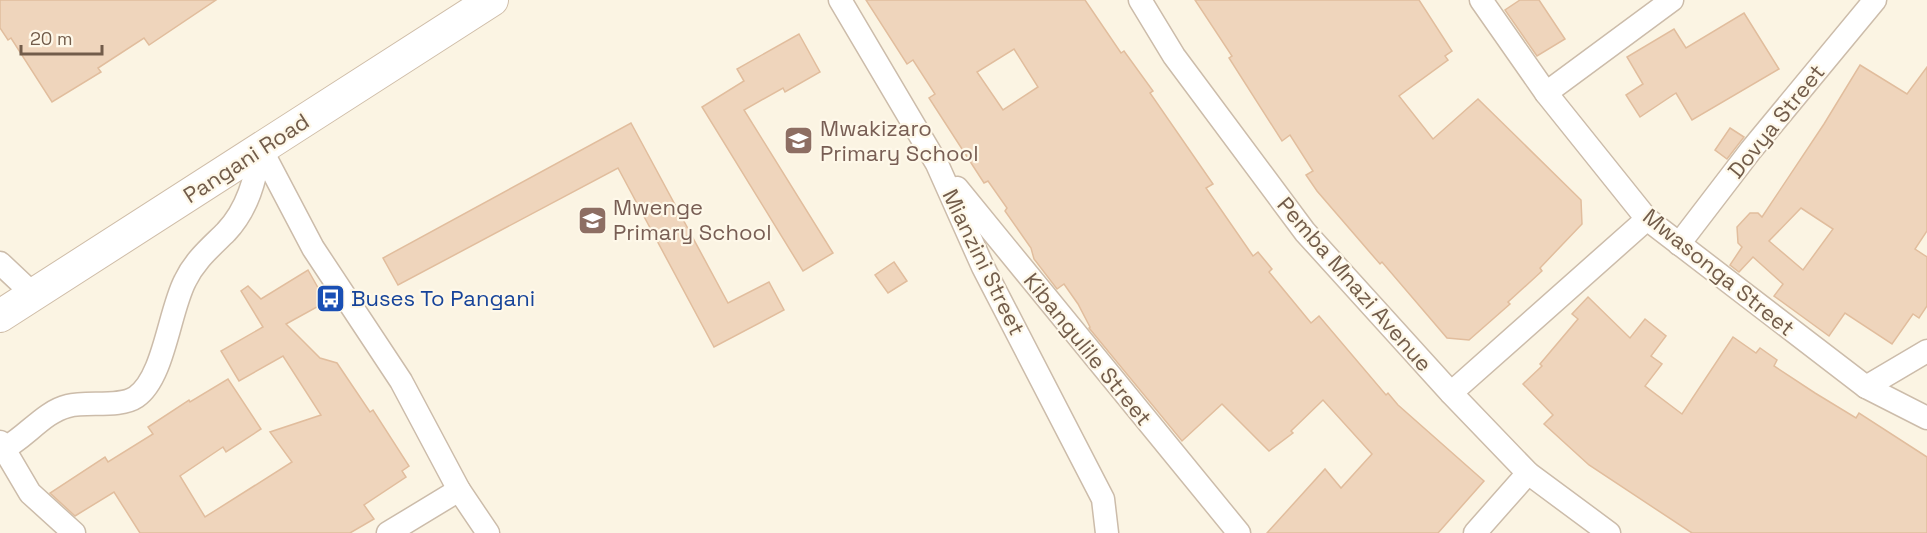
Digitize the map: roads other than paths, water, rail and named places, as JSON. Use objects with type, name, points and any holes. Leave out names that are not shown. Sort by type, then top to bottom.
[{"type":"main road","name":"Pangani Road","points":[[0,316],[492,0]]},
{"type":"street","name":"Mianzini Street","points":[[840,0],[937,164],[983,267],[1103,499],[1107,533]]},
{"type":"street","name":"Pemba Mnazi Avenue","points":[[1140,0],[1174,56],[1305,232],[1451,393],[1528,473],[1609,533]]},
{"type":"street","name":"Mwasonga Street","points":[[1480,0],[1546,93],[1647,219],[1866,387],[1927,418]]},
{"type":"street","points":[[1546,93],[1672,0]]},
{"type":"street","name":"Dovya Street","points":[[1679,244],[1751,150],[1875,0]]},
{"type":"street","points":[[74,533],[30,493],[1,447],[16,443],[54,411],[70,405],[134,399],[147,387],[157,367],[174,307],[185,280],[201,255],[227,231],[249,199],[261,149]]},
{"type":"street","points":[[261,149],[313,248],[401,381],[459,490],[488,533]]},
{"type":"street","name":"Kibangulile Street","points":[[937,164],[1239,533]]},
{"type":"street","points":[[1451,393],[1647,219]]},
{"type":"street","points":[[0,263],[34,295]]},
{"type":"street","points":[[1866,387],[1927,351]]},
{"type":"street","points":[[1475,533],[1528,473]]},
{"type":"street","points":[[388,533],[459,490]]},
{"type":"place","name":"Mwakizaro Primary School","points":[[799,141]]},
{"type":"place","name":"Mwenge Primary School","points":[[592,220]]},
{"type":"place","name":"Buses To Pangani","points":[[330,298]]}]
